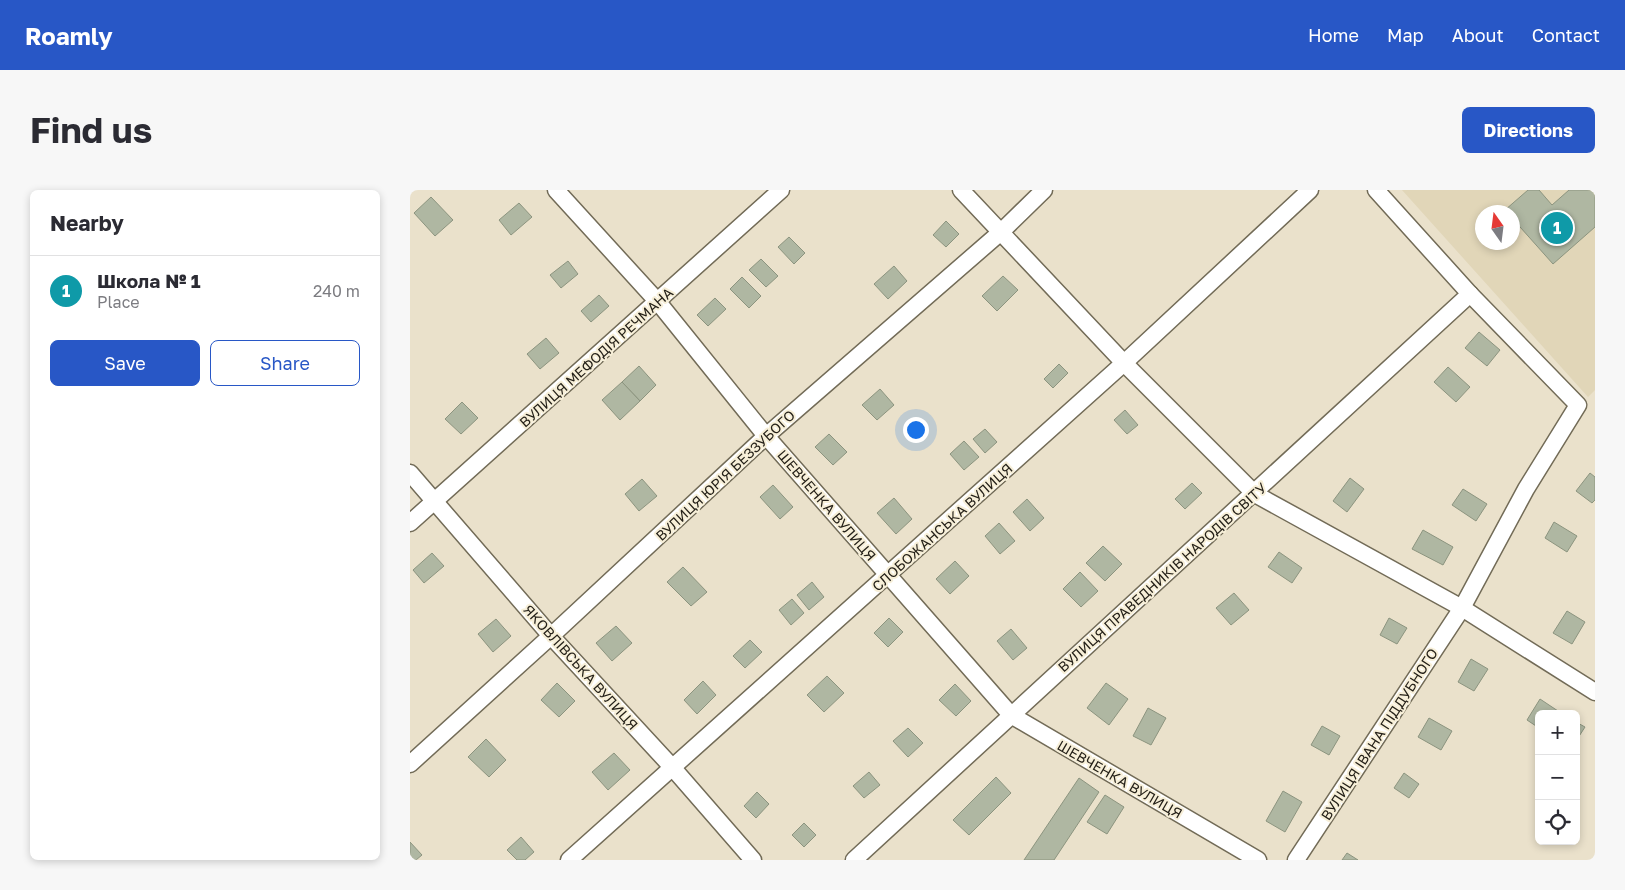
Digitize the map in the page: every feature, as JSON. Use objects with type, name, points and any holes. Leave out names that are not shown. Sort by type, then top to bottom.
[{"type":"street","name":"ШЕВЧЕНКА ВУЛИЦЯ","points":[[556,190],[658,302],[766,436],[1011,715],[1258,860]]},
{"type":"street","name":"ВУЛИЦЯ МЕФОДІЯ РЕЧМАНА","points":[[410,523],[781,190]]},
{"type":"street","points":[[961,190],[1002,231],[1124,363],[1255,494],[1462,608],[1595,692]]},
{"type":"street","name":"ВУЛИЦЯ ЮРІЯ БЕЗЗУБОГО","points":[[410,764],[766,436],[1002,231],[1044,190]]},
{"type":"street","name":"СЛОБОЖАНСЬКА ВУЛИЦЯ","points":[[569,860],[1124,363],[1310,190]]},
{"type":"street","points":[[1376,190],[1470,294]]},
{"type":"street","name":"ВУЛИЦЯ ПРАВЕДНИКІВ НАРОДІВ СВІТУ","points":[[854,860],[1255,494],[1470,294]]},
{"type":"street","name":"ВУЛИЦЯ ІВАНА ПІДДУБНОГО","points":[[1296,860],[1462,608],[1526,489],[1578,405],[1470,294]]},
{"type":"street","name":"ЯКОВЛІВСЬКА ВУЛИЦЯ","points":[[410,473],[551,636],[672,767],[753,860]]},
{"type":"shaded area","points":[[1402,190],[1595,190],[1595,390],[1588,397]]},
{"type":"building","points":[[1528,190],[1539,190],[1552,205],[1569,190],[1595,190],[1595,227],[1553,264],[1520,227],[1520,205],[1511,205]]},
{"type":"building","points":[[431,197],[453,220],[435,236],[414,213]]},
{"type":"building","points":[[519,203],[532,217],[511,235],[499,220]]},
{"type":"building","points":[[946,221],[959,234],[946,247],[933,235]]},
{"type":"building","points":[[789,237],[805,253],[794,264],[778,247]]},
{"type":"building","points":[[761,259],[778,276],[766,287],[749,270]]},
{"type":"building","points":[[568,261],[578,274],[561,288],[550,275]]},
{"type":"building","points":[[894,266],[907,281],[888,299],[874,284]]},
{"type":"building","points":[[1003,276],[1018,290],[997,311],[982,296]]},
{"type":"building","points":[[742,277],[761,296],[749,308],[730,289]]},
{"type":"building","points":[[599,295],[609,306],[591,322],[581,311]]},
{"type":"building","points":[[715,298],[726,309],[708,326],[697,315]]},
{"type":"building","points":[[1479,332],[1500,350],[1487,366],[1465,348]]},
{"type":"building","points":[[546,338],[559,353],[540,369],[527,354]]},
{"type":"building","points":[[1059,364],[1068,373],[1053,388],[1044,379]]},
{"type":"building","points":[[639,366],[656,385],[640,401],[622,382]]},
{"type":"building","points":[[1448,367],[1470,387],[1456,402],[1434,382]]},
{"type":"building","points":[[622,382],[640,401],[620,420],[602,400]]},
{"type":"building","points":[[880,389],[894,405],[877,420],[862,405]]},
{"type":"building","points":[[462,402],[478,418],[461,434],[445,419]]},
{"type":"building","points":[[1125,410],[1138,425],[1127,434],[1114,420]]},
{"type":"building","points":[[985,429],[997,442],[985,453],[973,439]]},
{"type":"building","points":[[829,434],[847,452],[833,465],[815,447]]},
{"type":"building","points":[[964,441],[979,457],[964,470],[950,454]]},
{"type":"building","points":[[1590,473],[1595,477],[1595,500],[1592,503],[1576,491]]},
{"type":"building","points":[[1350,478],[1364,489],[1347,512],[1333,501]]},
{"type":"building","points":[[642,479],[657,496],[639,511],[625,494]]},
{"type":"building","points":[[1192,483],[1202,493],[1185,509],[1175,499]]},
{"type":"building","points":[[773,485],[793,507],[780,519],[760,497]]},
{"type":"building","points":[[1463,489],[1487,504],[1476,521],[1452,505]]},
{"type":"building","points":[[894,498],[912,519],[896,534],[877,513]]},
{"type":"building","points":[[1027,499],[1044,518],[1030,531],[1013,512]]},
{"type":"building","points":[[1554,522],[1577,536],[1567,552],[1545,538]]},
{"type":"building","points":[[999,523],[1015,541],[1000,554],[985,536]]},
{"type":"building","points":[[1423,530],[1453,547],[1443,565],[1412,549]]},
{"type":"building","points":[[1103,546],[1122,564],[1105,581],[1086,563]]},
{"type":"building","points":[[1279,552],[1302,568],[1292,583],[1268,567]]},
{"type":"building","points":[[432,553],[444,566],[424,583],[413,570]]},
{"type":"building","points":[[955,561],[969,576],[950,594],[936,579]]},
{"type":"building","points":[[683,567],[707,592],[691,606],[667,582]]},
{"type":"building","points":[[1080,572],[1098,591],[1081,607],[1063,589]]},
{"type":"building","points":[[812,582],[824,597],[809,610],[797,595]]},
{"type":"building","points":[[1234,593],[1249,610],[1231,625],[1216,608]]},
{"type":"building","points":[[792,599],[804,613],[791,625],[779,610]]},
{"type":"building","points":[[1567,611],[1585,622],[1572,644],[1553,633]]},
{"type":"building","points":[[889,618],[903,632],[888,647],[874,633]]},
{"type":"building","points":[[1389,618],[1407,628],[1397,644],[1380,635]]},
{"type":"building","points":[[496,619],[511,636],[493,652],[478,634]]},
{"type":"building","points":[[616,626],[632,643],[612,661],[596,643]]},
{"type":"building","points":[[1011,629],[1027,648],[1013,660],[997,641]]},
{"type":"building","points":[[750,640],[762,652],[745,668],[733,656]]},
{"type":"building","points":[[1471,659],[1488,669],[1474,691],[1458,682]]},
{"type":"building","points":[[827,676],[844,693],[824,712],[807,695]]},
{"type":"building","points":[[703,681],[716,695],[697,714],[684,700]]},
{"type":"building","points":[[557,683],[575,701],[559,717],[541,700]]},
{"type":"building","points":[[1106,683],[1128,699],[1109,725],[1087,708]]},
{"type":"building","points":[[955,684],[971,701],[956,716],[939,700]]},
{"type":"building","points":[[1540,699],[1556,710],[1535,710],[1535,725],[1527,720]]},
{"type":"building","points":[[1148,708],[1166,718],[1151,745],[1133,736]]},
{"type":"building","points":[[1429,718],[1452,731],[1441,750],[1418,737]]},
{"type":"building","points":[[1580,724],[1585,727],[1580,735]]},
{"type":"building","points":[[1322,726],[1340,736],[1329,755],[1311,745]]},
{"type":"building","points":[[908,728],[923,743],[908,757],[893,741]]},
{"type":"building","points":[[486,739],[506,760],[489,777],[468,757]]},
{"type":"building","points":[[614,753],[630,770],[608,790],[592,772]]},
{"type":"building","points":[[869,772],[880,785],[864,798],[853,786]]},
{"type":"building","points":[[1404,773],[1419,784],[1409,798],[1394,788]]},
{"type":"building","points":[[996,777],[1011,793],[969,835],[953,820]]},
{"type":"building","points":[[1079,778],[1099,792],[1054,860],[1024,860]]},
{"type":"building","points":[[1283,791],[1302,802],[1285,832],[1266,821]]},
{"type":"building","points":[[757,792],[769,804],[756,818],[744,806]]},
{"type":"building","points":[[1105,795],[1124,807],[1107,834],[1087,822]]},
{"type":"building","points":[[804,823],[816,835],[804,847],[792,835]]},
{"type":"building","points":[[521,837],[534,852],[525,860],[517,860],[507,850]]},
{"type":"building","points":[[410,842],[422,855],[416,860],[410,860]]},
{"type":"building","points":[[1347,853],[1358,860],[1342,860]]},
{"type":"place","name":"Школа № 1","points":[[1557,228]]}]
